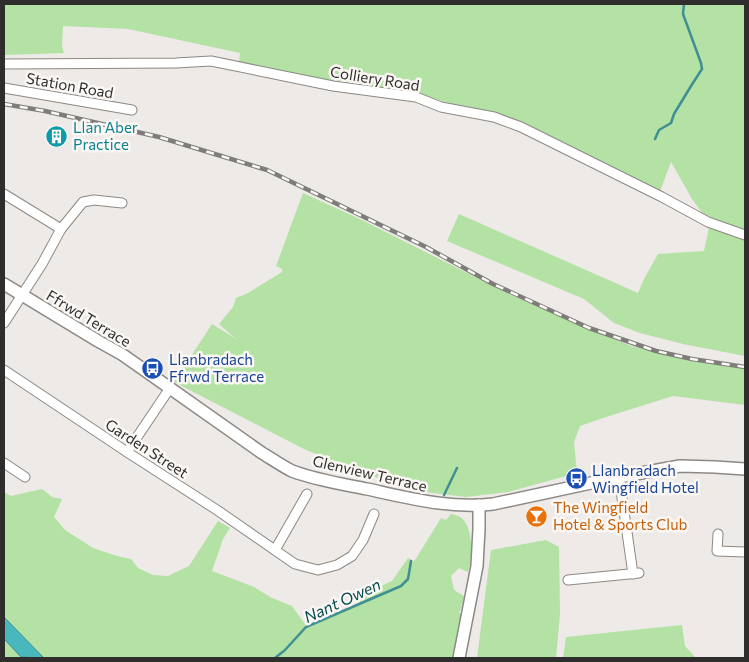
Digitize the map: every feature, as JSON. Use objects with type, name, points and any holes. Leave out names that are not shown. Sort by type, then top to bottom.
[{"type":"street","name":"Colliery Road","points":[[4,64],[176,64],[211,62],[333,86],[416,97],[441,107],[494,117],[521,127],[708,222],[745,235]]},
{"type":"street","name":"Station Road","points":[[4,88],[132,110]]},
{"type":"street","points":[[4,194],[61,229]]},
{"type":"street","points":[[4,323],[42,264],[61,229],[83,202],[94,200],[122,203]]},
{"type":"street","name":"Ffrwd Terrace","points":[[4,284],[123,355],[167,386]]},
{"type":"street","name":"Garden Street","points":[[4,370],[217,510],[295,564],[318,570],[337,565],[352,556],[363,540],[374,514]]},
{"type":"street","points":[[127,452],[167,386]]},
{"type":"street","name":"Glenview Terrace","points":[[167,386],[262,453],[292,470],[331,482],[427,502],[460,506],[492,504],[680,466],[745,469]]},
{"type":"street","points":[[4,463],[25,477]]},
{"type":"street","points":[[568,580],[636,574],[619,477]]},
{"type":"street","points":[[275,550],[307,494]]},
{"type":"street","points":[[459,658],[477,566],[479,505]]},
{"type":"street","points":[[718,534],[717,551],[745,552]]},
{"type":"green space","points":[[4,4],[745,4],[745,230],[705,217],[692,199],[671,162],[659,194],[608,165],[510,117],[405,91],[279,72],[239,62],[240,53],[128,29],[63,26],[62,46],[64,53],[4,55]]},
{"type":"green space","points":[[303,193],[362,220],[513,296],[631,346],[720,365],[745,367],[745,405],[673,396],[603,418],[580,426],[574,442],[577,473],[508,492],[466,497],[409,490],[306,450],[174,382],[212,324],[236,339],[219,324],[233,307],[236,298],[248,293],[282,272],[282,269],[276,266]]},
{"type":"green space","points":[[459,214],[638,293],[658,254],[704,251],[709,227],[745,239],[745,356],[683,344],[640,333],[614,323],[584,299],[447,241]]},
{"type":"green space","points":[[42,489],[52,497],[62,499],[54,517],[65,530],[93,548],[131,559],[138,568],[153,575],[168,576],[189,566],[218,521],[230,528],[223,539],[212,571],[254,587],[272,598],[292,606],[307,627],[359,604],[357,597],[392,581],[408,558],[415,560],[441,518],[446,520],[451,514],[459,516],[464,520],[470,534],[471,559],[468,572],[459,568],[451,576],[454,590],[464,596],[464,604],[460,605],[462,606],[459,613],[464,614],[454,658],[44,658],[4,617],[4,492],[11,496]]},
{"type":"green space","points":[[546,540],[559,547],[560,614],[556,658],[477,658],[491,550]]},
{"type":"green space","points":[[682,625],[685,646],[696,658],[563,658],[566,637]]},
{"type":"green space","points":[[4,639],[21,657],[21,658],[4,658]]},
{"type":"water","points":[[4,617],[44,658],[21,657],[4,639]]},
{"type":"waterway","name":"Nant Owen","points":[[655,139],[659,130],[671,123],[674,114],[702,69],[683,14],[684,4]]},
{"type":"waterway","name":"Nant Owen","points":[[444,495],[457,468]]},
{"type":"waterway","name":"Nant Owen","points":[[275,658],[306,627],[401,586],[408,579],[411,561]]},
{"type":"railway","points":[[4,104],[45,111],[159,137],[267,170],[426,247],[493,284],[589,328],[656,351],[692,359],[745,367]]},
{"type":"place","name":"Llan Aber Practice","points":[[57,136]]},
{"type":"place","name":"Llanbradach Ffrwd Terrace","points":[[153,368]]},
{"type":"place","name":"Llanbradach Wingfield Hotel","points":[[576,479]]},
{"type":"place","name":"The Wingfield Hotel & Sports Club","points":[[537,516]]}]
